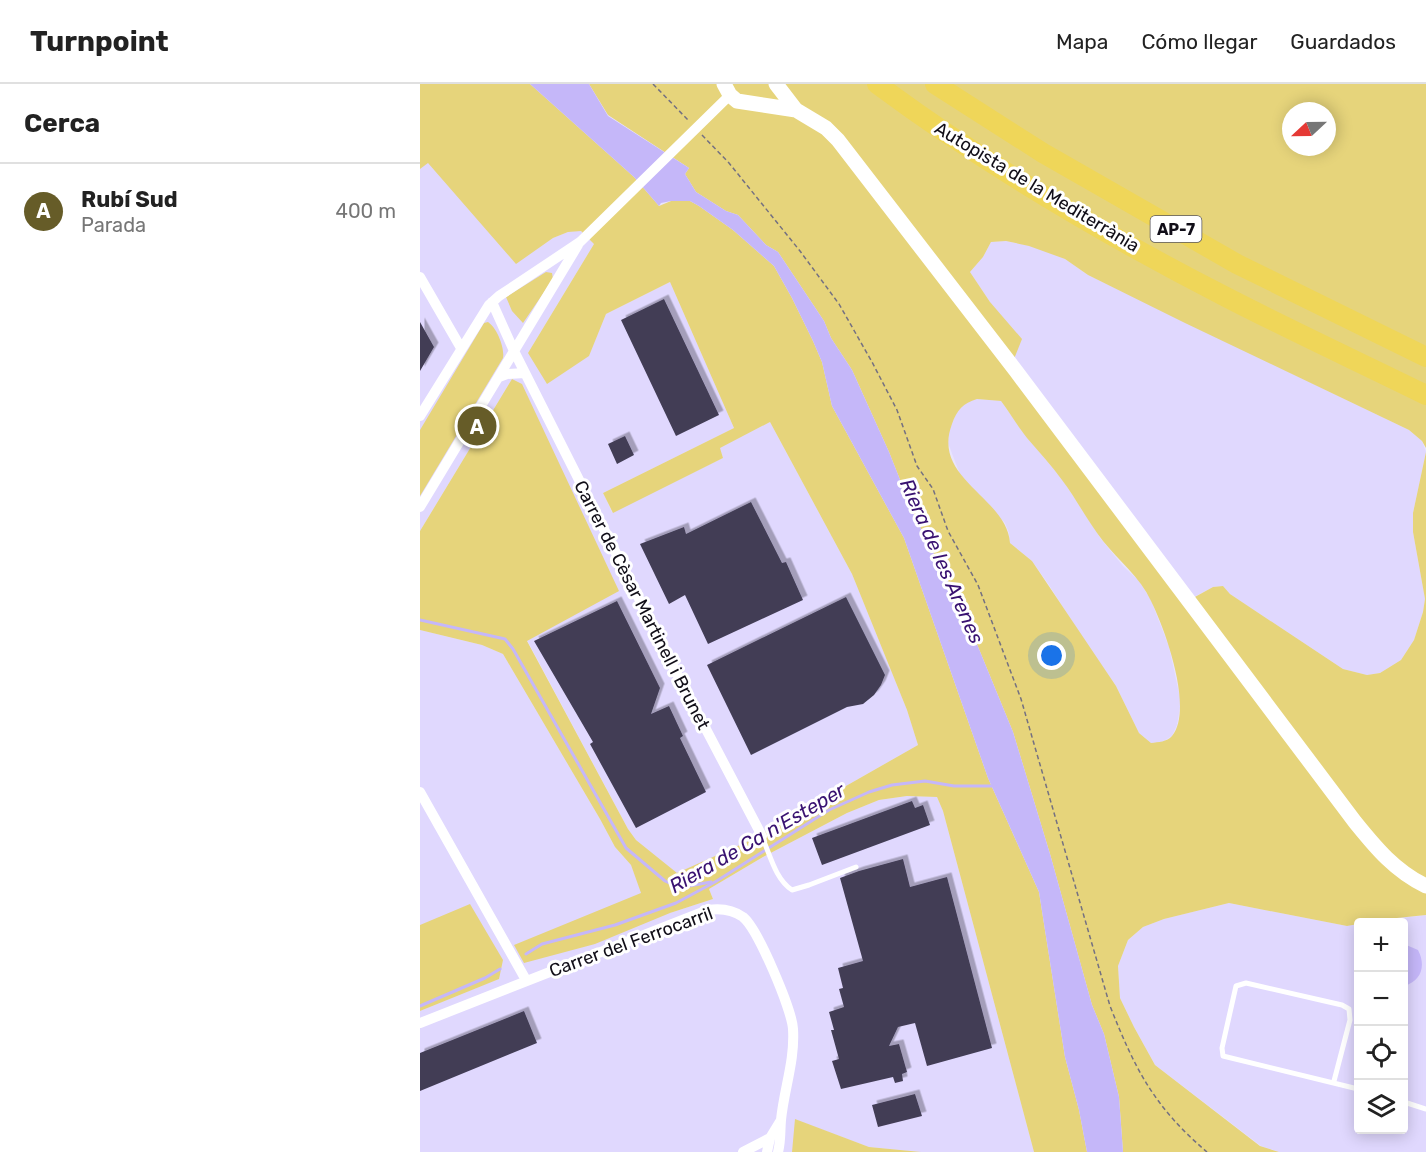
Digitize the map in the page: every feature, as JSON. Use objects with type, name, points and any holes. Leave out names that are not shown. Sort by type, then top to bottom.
[{"type":"highway","name":"Autopista de la Mediterrània","points":[[877,84],[968,149],[1111,234],[1224,296],[1426,395]]},
{"type":"highway","name":"Autopista de la Mediterrània","points":[[935,84],[1043,153],[1237,264],[1426,357]]},
{"type":"main road","points":[[756,102],[766,93],[770,84]]},
{"type":"main road","points":[[776,84],[796,110]]},
{"type":"main road","points":[[727,90],[743,103],[756,102],[796,110],[826,128],[854,160],[1312,762],[1355,822],[1397,868],[1426,886]]},
{"type":"street","points":[[420,416],[479,318],[492,302],[580,243],[714,112],[727,90]]},
{"type":"street","points":[[420,507],[580,243]]},
{"type":"street","points":[[420,277],[461,348]]},
{"type":"street","name":"Carrer de Cèsar Martinell i Brunet","points":[[492,302],[514,351],[676,672],[762,836]]},
{"type":"street","points":[[499,377],[525,373]]},
{"type":"street","points":[[421,796],[526,980]]},
{"type":"street","name":"Carrer del Ferrocarril","points":[[420,1023],[708,910],[718,909],[736,913],[752,927],[788,1007],[793,1026],[794,1047],[778,1146],[767,1152]]},
{"type":"street","points":[[743,1152],[778,1146]]},
{"type":"lane","points":[[762,836],[784,884],[792,890],[856,867]]},
{"type":"lane","points":[[1334,1081],[1350,1020],[1349,1009],[1342,1005],[1246,983],[1236,986],[1222,1048],[1223,1056],[1354,1087]]},
{"type":"lane","points":[[1408,1103],[1426,1109]]},
{"type":"path","points":[[653,84],[690,123]]},
{"type":"path","points":[[697,130],[729,163],[800,251],[839,304],[873,362],[897,410],[917,466],[933,489],[956,547],[978,585],[1014,680],[1110,1006],[1128,1052],[1144,1081],[1167,1113],[1185,1134],[1207,1152]]},
{"type":"shaded area","points":[[420,84],[530,84],[634,177],[659,206],[671,201],[690,201],[733,230],[774,266],[822,362],[832,406],[904,538],[988,778],[1039,892],[1065,1057],[1087,1152],[1034,1152],[943,811],[937,797],[907,796],[879,800],[847,813],[763,857],[709,889],[713,899],[670,913],[595,944],[524,963],[514,945],[641,893],[631,865],[615,847],[503,654],[482,645],[420,630],[420,531],[512,379],[522,384],[619,591],[527,641],[636,840],[677,873],[751,840],[918,745],[907,710],[852,574],[770,422],[720,448],[723,458],[613,513],[603,493],[734,428],[670,282],[606,314],[589,356],[547,384],[528,353],[594,244],[581,231],[568,232],[553,238],[516,264],[428,163],[420,169]]},
{"type":"shaded area","points":[[530,84],[589,84],[608,116],[689,168],[685,174],[696,192],[726,211],[738,215],[766,245],[778,252],[824,321],[831,338],[852,370],[914,515],[965,615],[1013,732],[1092,1005],[1104,1034],[1119,1097],[1123,1152],[1087,1152],[1065,1057],[1039,892],[988,778],[904,538],[832,406],[822,362],[792,298],[774,266],[733,230],[690,201],[671,201],[661,203],[659,206],[634,177]]},
{"type":"shaded area","points":[[589,84],[1426,84],[1426,448],[1422,441],[1409,430],[1088,275],[1065,259],[1029,246],[1006,241],[991,242],[983,257],[970,272],[990,302],[1022,339],[1014,359],[1193,598],[1213,587],[1223,586],[1230,594],[1343,669],[1367,675],[1380,673],[1401,660],[1414,640],[1425,599],[1413,532],[1413,513],[1426,452],[1426,915],[1354,918],[1354,925],[1347,926],[1229,903],[1164,919],[1143,927],[1128,940],[1118,966],[1120,998],[1155,1065],[1260,1146],[1279,1152],[1123,1152],[1119,1097],[1104,1034],[1092,1005],[1013,732],[965,615],[914,515],[852,370],[831,338],[824,321],[778,252],[766,245],[738,215],[726,211],[696,192],[685,174],[689,168],[608,115]],"holes":[[[977,399],[1001,401],[1024,434],[1073,495],[1103,541],[1146,592],[1157,614],[1170,649],[1179,689],[1178,724],[1168,739],[1151,743],[1139,733],[1116,686],[1032,561],[1010,543],[1006,527],[997,513],[960,474],[952,459],[948,443],[952,424],[958,411],[964,405]]]},
{"type":"shaded area","points":[[428,162],[516,263],[553,238],[568,232],[580,230],[594,244],[528,353],[589,355],[606,314],[670,282],[734,428],[603,493],[612,512],[723,458],[719,448],[770,422],[852,574],[907,710],[918,745],[751,840],[677,874],[636,840],[527,640],[512,379],[420,531],[420,169]]},
{"type":"shaded area","points":[[1006,241],[1040,248],[1065,259],[1088,275],[1409,430],[1422,441],[1426,452],[1413,513],[1413,532],[1425,599],[1414,640],[1401,660],[1380,673],[1367,675],[1343,669],[1230,594],[1223,586],[1213,587],[1192,598],[1014,359],[990,302],[970,272],[983,257],[991,242]]},
{"type":"shaded area","points":[[546,272],[552,273],[553,279],[523,323],[512,311],[506,297]]},
{"type":"shaded area","points":[[488,322],[500,338],[503,358],[420,496],[420,430],[484,323]]},
{"type":"shaded area","points":[[977,399],[1001,401],[1022,431],[1062,479],[1101,539],[1123,566],[1139,581],[1151,600],[1169,647],[1181,702],[1177,725],[1172,736],[1162,742],[1151,743],[1139,733],[1116,686],[1049,585],[1032,561],[1010,543],[1005,523],[961,477],[948,443],[949,431],[958,409],[966,402]]},
{"type":"shaded area","points":[[420,630],[482,645],[503,654],[615,847],[631,865],[642,894],[590,916],[670,913],[713,899],[709,889],[763,857],[847,813],[879,800],[907,796],[937,797],[943,811],[1034,1152],[921,1152],[869,1147],[796,1120],[792,1152],[420,1152],[420,1011],[498,979],[420,925]]},
{"type":"shaded area","points":[[1229,903],[1347,926],[1354,925],[1354,1134],[1408,1134],[1408,918],[1402,918],[1426,915],[1426,1152],[1279,1152],[1261,1146],[1155,1065],[1120,998],[1118,966],[1128,940],[1143,927],[1164,919]]},
{"type":"shaded area","points":[[470,904],[503,960],[499,979],[420,1011],[420,925]]},
{"type":"shaded area","points":[[1408,946],[1418,950],[1422,961],[1421,972],[1408,985]]},
{"type":"shaded area","points":[[795,1119],[869,1147],[921,1152],[792,1152]]},
{"type":"building","points":[[664,299],[719,415],[676,436],[621,320]]},
{"type":"building","points":[[420,322],[434,347],[420,371]]},
{"type":"building","points":[[625,436],[634,455],[617,464],[608,444]]},
{"type":"building","points":[[751,502],[782,563],[786,562],[803,600],[708,644],[685,595],[669,604],[640,544],[684,527],[686,534]]},
{"type":"building","points":[[846,597],[885,675],[881,685],[863,704],[847,707],[751,755],[707,665]]},
{"type":"building","points":[[617,601],[660,688],[651,714],[669,706],[683,736],[680,738],[706,792],[636,828],[590,744],[593,742],[534,641]]},
{"type":"building","points":[[912,801],[915,808],[923,805],[930,825],[822,865],[812,838]]},
{"type":"building","points":[[903,859],[910,887],[947,877],[992,1048],[927,1066],[915,1023],[898,1027],[889,1046],[899,1044],[907,1072],[902,1074],[903,1081],[895,1083],[893,1077],[841,1089],[832,1061],[839,1059],[829,1012],[844,1007],[839,989],[843,988],[838,968],[863,961],[840,878]]},
{"type":"building","points":[[524,1011],[537,1043],[420,1091],[420,1053]]},
{"type":"building","points":[[915,1094],[922,1116],[878,1127],[872,1105]]},
{"type":"waterway","points":[[420,620],[505,639],[513,649],[626,848],[665,881],[676,886],[711,882]]},
{"type":"waterway","name":"Riera de Ca n'Esteper","points":[[526,954],[542,944],[615,925],[676,903],[715,882],[829,810],[869,792],[892,785],[925,781],[954,786],[995,786]]},
{"type":"waterway","name":"Riera de Ca n'Esteper","points":[[420,1006],[485,978],[500,969]]},
{"type":"place","name":"Rubí Sud","points":[[477,426]]},
{"type":"water label","name":"Riera de les Arenes","points":[[942,561]]}]
